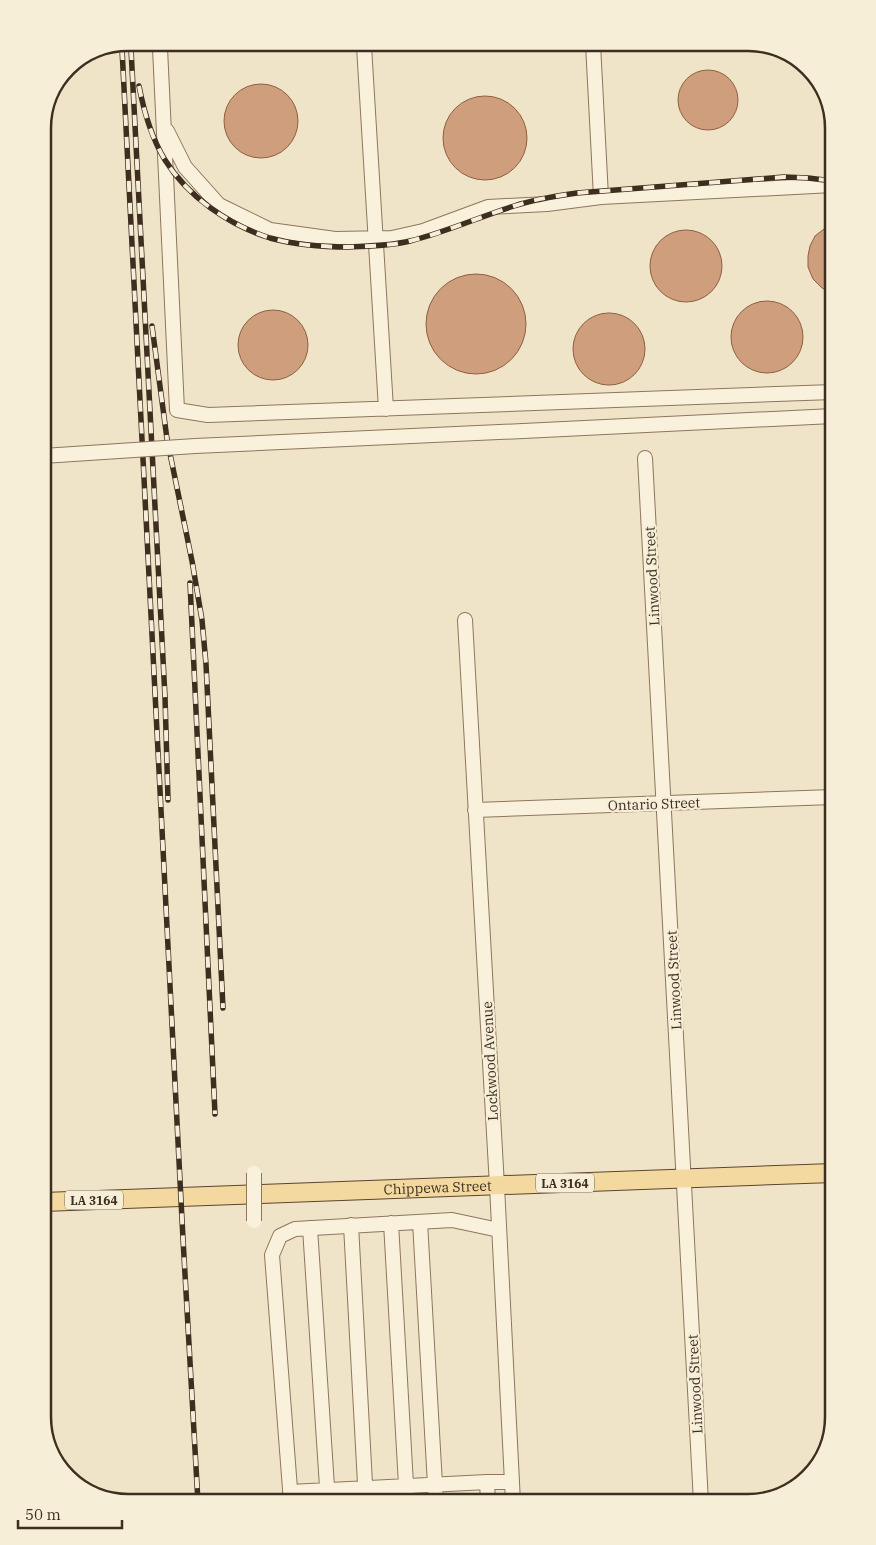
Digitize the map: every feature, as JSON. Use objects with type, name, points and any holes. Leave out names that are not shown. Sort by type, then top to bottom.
[{"type":"main road","name":"Chippewa Street","points":[[51,1202],[825,1173]]},
{"type":"street","points":[[160,51],[177,410],[208,415],[825,392]]},
{"type":"street","points":[[364,51],[386,409]]},
{"type":"street","points":[[593,51],[601,197]]},
{"type":"street","points":[[164,126],[184,167],[219,205],[270,230],[335,239],[392,238],[424,231],[488,207],[547,204],[601,197],[825,185]]},
{"type":"street","points":[[51,455],[195,446],[825,416]]},
{"type":"street","name":"Linwood Street","points":[[645,458],[701,1494]]},
{"type":"street","name":"Lockwood Avenue","points":[[465,620],[513,1494]]},
{"type":"street","name":"Ontario Street","points":[[475,810],[825,797]]},
{"type":"street","points":[[254,1174],[254,1221]]},
{"type":"street","points":[[291,1494],[272,1255],[280,1236],[295,1229],[452,1220],[499,1230]]},
{"type":"street","points":[[420,1222],[436,1494]]},
{"type":"street","points":[[391,1223],[406,1494]]},
{"type":"street","points":[[351,1225],[365,1494]]},
{"type":"street","points":[[310,1228],[327,1494]]},
{"type":"street","points":[[487,1482],[488,1494]]},
{"type":"street","points":[[369,1494],[405,1486],[512,1482]]},
{"type":"building","points":[[708,70],[724,75],[729,79],[733,84],[738,100],[733,116],[729,121],[724,125],[708,130],[692,125],[687,121],[683,116],[678,100],[683,84],[687,79],[692,75]]},
{"type":"building","points":[[261,84],[275,87],[287,95],[295,107],[298,121],[295,135],[287,147],[275,155],[261,158],[247,155],[235,147],[227,135],[224,121],[227,107],[235,95],[247,87]]},
{"type":"building","points":[[485,96],[501,99],[515,108],[524,122],[527,138],[524,154],[515,168],[501,177],[485,180],[469,177],[455,168],[446,154],[443,138],[446,122],[455,108],[469,99]]},
{"type":"building","points":[[824,229],[825,290],[813,279],[808,267],[810,246],[815,236]]},
{"type":"building","points":[[693,230],[712,240],[720,252],[722,266],[720,280],[712,292],[700,300],[679,302],[660,292],[652,280],[650,259],[660,240],[672,232]]},
{"type":"building","points":[[476,274],[486,275],[504,282],[518,296],[525,314],[525,334],[518,352],[504,366],[486,373],[476,374],[466,373],[448,366],[434,352],[427,334],[426,324],[427,314],[434,296],[448,282],[466,275]]},
{"type":"building","points":[[774,301],[793,311],[801,323],[803,337],[801,351],[793,363],[781,371],[760,373],[741,363],[733,351],[731,330],[741,311],[753,303]]},
{"type":"building","points":[[280,310],[293,316],[302,325],[306,331],[308,345],[306,359],[298,370],[287,378],[266,380],[259,378],[248,370],[240,359],[238,338],[240,331],[248,320],[259,312]]},
{"type":"building","points":[[616,313],[635,323],[643,335],[645,349],[643,363],[635,375],[623,383],[602,385],[583,375],[575,363],[573,342],[583,323],[595,315]]},
{"type":"railway","points":[[131,51],[165,697],[168,800]]},
{"type":"railway","points":[[122,52],[198,1494]]},
{"type":"railway","points":[[139,86],[146,115],[156,142],[165,160],[185,186],[211,208],[240,226],[270,238],[300,244],[349,247],[402,243],[437,233],[501,210],[546,198],[577,193],[784,177],[825,180]]},
{"type":"railway","points":[[152,326],[167,439],[202,620],[206,664],[223,1008]]},
{"type":"railway","points":[[190,583],[215,1114]]}]
